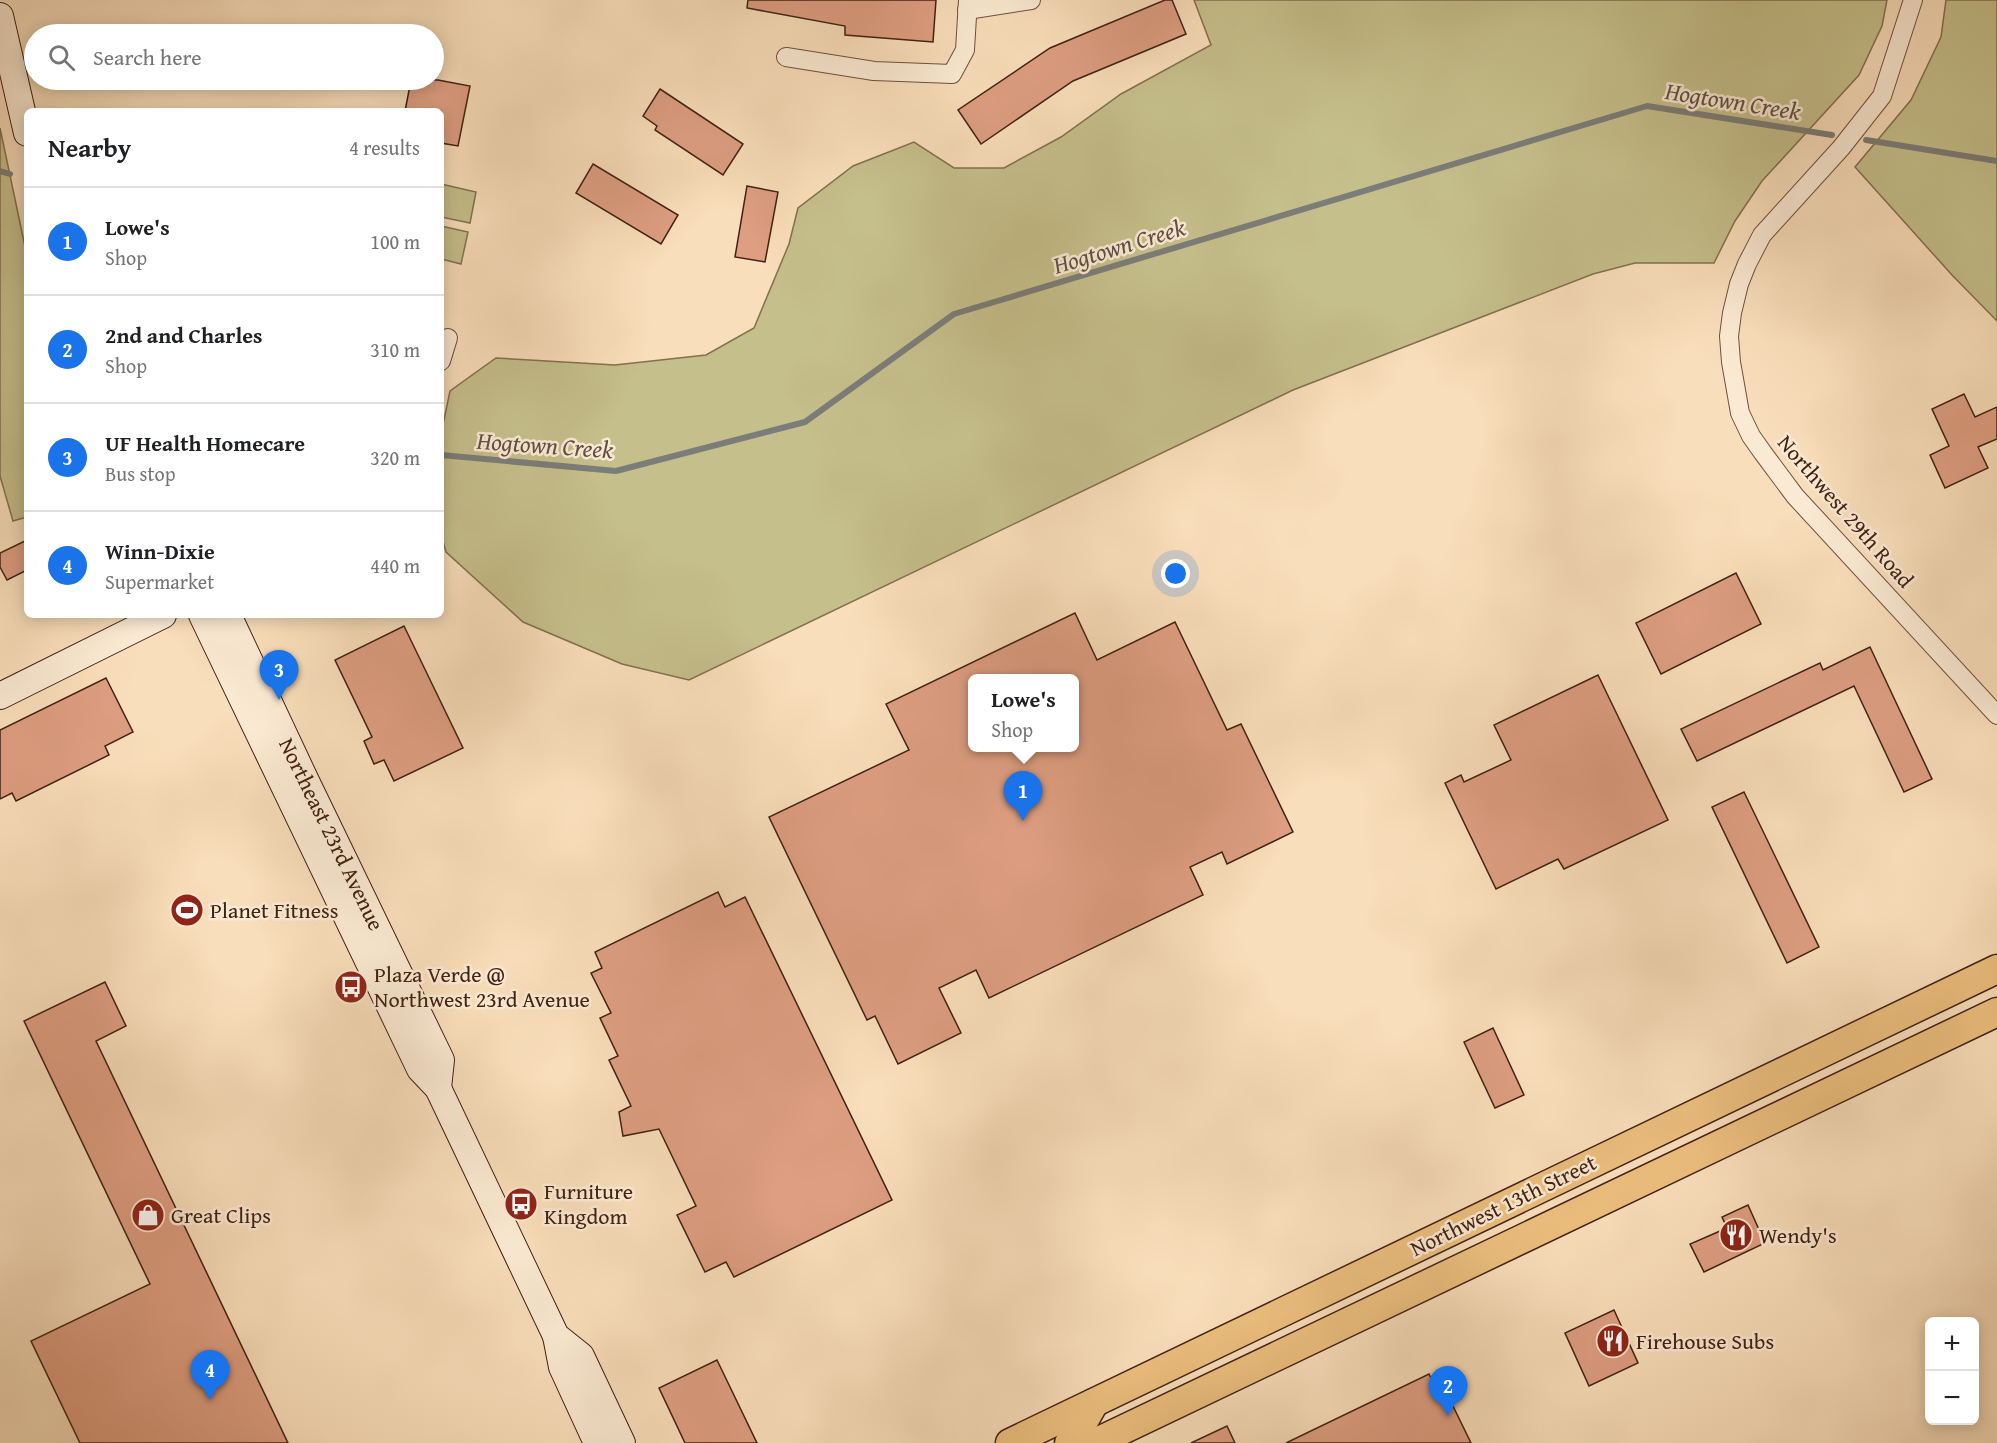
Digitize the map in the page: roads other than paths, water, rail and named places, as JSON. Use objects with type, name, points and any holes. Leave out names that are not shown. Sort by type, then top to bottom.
[{"type":"main road","name":"Northwest 13th Street","points":[[1010,1443],[1997,969]]},
{"type":"main road","name":"Northwest 13th Street","points":[[1104,1439],[1997,1012]]},
{"type":"main road","points":[[1484,1215],[1501,1249]]},
{"type":"main road","points":[[1104,1439],[1135,1401],[1172,1365]]},
{"type":"main road","points":[[1069,1443],[1094,1403]]},
{"type":"street","points":[[786,57],[874,71],[952,74],[965,50],[967,5],[1031,0]]},
{"type":"street","name":"Northwest 29th Road","points":[[1913,0],[1882,96],[1841,148],[1762,235],[1752,254],[1739,284],[1732,313],[1729,336],[1731,362],[1740,412],[1751,436],[1795,496],[1997,715]]},
{"type":"street","points":[[0,16],[6,72],[24,124]]},
{"type":"street","points":[[444,352],[448,338]]},
{"type":"street","points":[[0,696],[158,618]]},
{"type":"street","name":"Northeast 23rd Avenue","points":[[203,618],[420,1070],[438,1088],[556,1336],[581,1356],[622,1443]]},
{"type":"street","name":"Northeast 23rd Avenue","points":[[229,618],[304,779],[441,1060],[438,1088]]},
{"type":"street","points":[[556,1336],[562,1367],[597,1443]]},
{"type":"waterway","name":"Hogtown Creek","points":[[444,455],[616,471],[805,422],[954,314],[1647,106],[1832,135]]},
{"type":"waterway","name":"Hogtown Creek","points":[[1866,140],[1997,161]]},
{"type":"waterway","name":"Hogtown Creek","points":[[0,171],[10,174]]},
{"type":"place","name":"UF Health Homecare","points":[[279,700]]},
{"type":"place","name":"Lowe's","points":[[1023,821]]},
{"type":"place","name":"Planet Fitness","points":[[187,910]]},
{"type":"place","name":"Plaza Verde @ Northwest 23rd Avenue","points":[[351,987]]},
{"type":"place","name":"Furniture Kingdom","points":[[521,1204]]},
{"type":"place","name":"Great Clips","points":[[148,1215]]},
{"type":"place","name":"Wendy's","points":[[1736,1235]]},
{"type":"place","name":"Firehouse Subs","points":[[1613,1341]]},
{"type":"place","name":"Winn-Dixie","points":[[210,1400]]},
{"type":"place","name":"2nd and Charles","points":[[1448,1416]]}]
